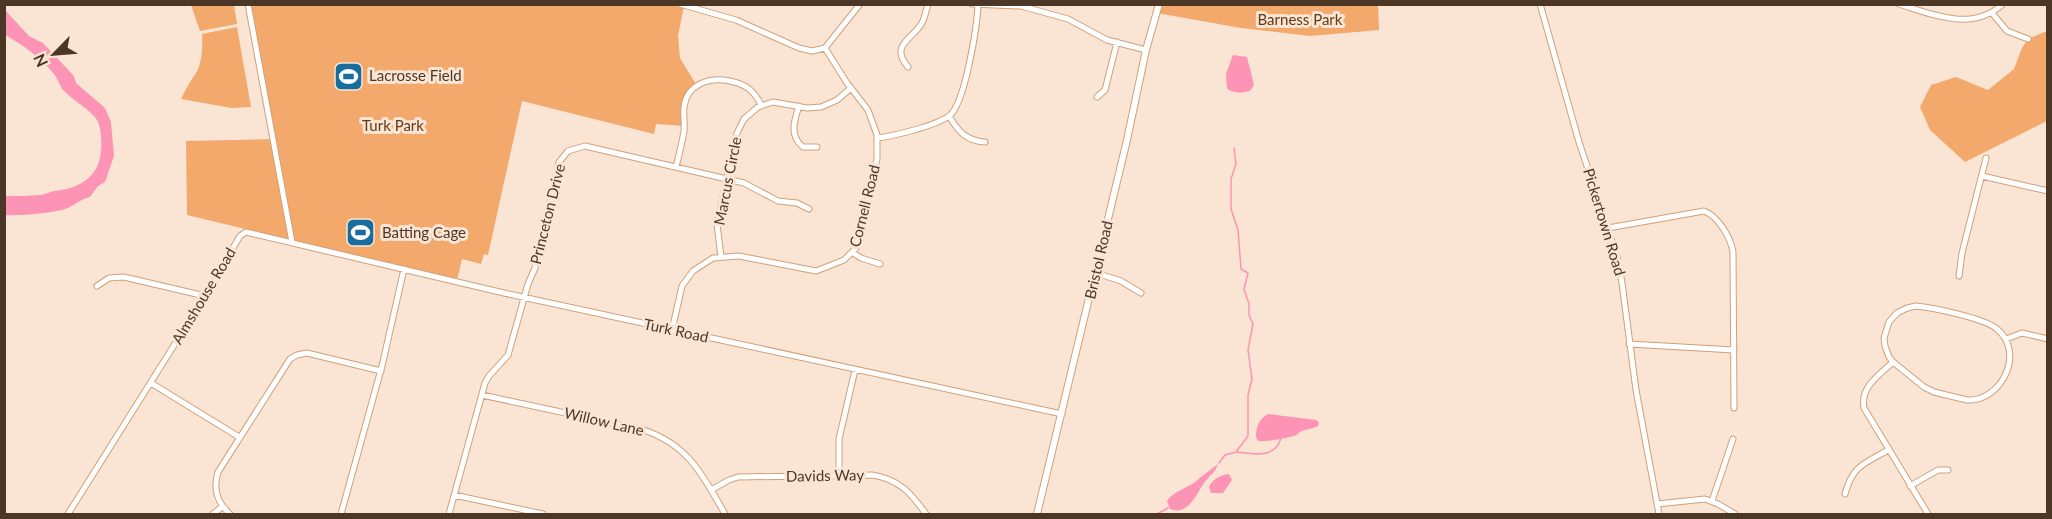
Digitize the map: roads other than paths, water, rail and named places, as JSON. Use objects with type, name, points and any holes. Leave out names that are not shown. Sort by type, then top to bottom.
[{"type":"main road","name":"Bristol Road","points":[[1036,514],[1062,414],[1146,50],[1159,4]]},
{"type":"street","points":[[248,4],[292,242]]},
{"type":"street","points":[[680,4],[736,20],[804,50],[813,51],[825,48],[860,4]]},
{"type":"street","points":[[908,67],[901,54],[903,45],[921,24],[928,4]]},
{"type":"street","points":[[972,4],[1021,6],[1075,22],[1102,38],[1146,50]]},
{"type":"street","name":"Pickertown Road","points":[[1540,4],[1579,142],[1621,275],[1636,390],[1659,514]]},
{"type":"street","points":[[1899,4],[1964,21],[1994,13],[2003,4]]},
{"type":"street","points":[[877,138],[930,125],[949,116],[957,107],[977,26],[978,5]]},
{"type":"street","points":[[1994,13],[2012,34],[2028,39]]},
{"type":"street","points":[[1096,97],[1105,90],[1117,42]]},
{"type":"street","name":"Cornell Road","points":[[672,330],[682,286],[693,271],[708,261],[721,257],[746,257],[816,271],[844,260],[853,253],[858,243],[877,159],[877,138],[868,110],[825,48]]},
{"type":"street","points":[[676,167],[684,129],[686,98],[697,86],[708,80],[738,82],[753,91],[761,105],[773,102],[812,108],[821,107],[841,98],[851,88]]},
{"type":"street","name":"Marcus Circle","points":[[721,257],[717,224],[740,126],[750,113],[761,105]]},
{"type":"street","points":[[799,106],[794,121],[794,136],[803,147],[817,147]]},
{"type":"street","points":[[949,116],[962,135],[975,142],[985,142]]},
{"type":"street","name":"Princeton Drive","points":[[525,297],[535,268],[559,162],[572,149],[585,146],[744,183],[782,202],[797,203],[809,209]]},
{"type":"street","points":[[1959,276],[1960,259],[1986,158]]},
{"type":"street","points":[[1982,176],[2048,191]]},
{"type":"street","points":[[1608,228],[1704,212],[1710,214],[1730,240],[1733,252],[1734,408]]},
{"type":"street","name":"Almshouse Road","points":[[68,514],[205,296],[240,236],[246,232],[292,242]]},
{"type":"street","name":"Turk Road","points":[[292,242],[672,330],[1062,414]]},
{"type":"street","points":[[853,253],[880,264]]},
{"type":"street","points":[[341,514],[381,371],[404,269]]},
{"type":"street","points":[[1095,273],[1122,281],[1141,293]]},
{"type":"street","points":[[97,286],[109,278],[124,277],[205,296]]},
{"type":"street","points":[[449,514],[482,395],[489,376],[508,355],[525,297]]},
{"type":"street","points":[[1911,307],[1932,309],[1985,322],[1998,329],[2006,339],[2010,354],[2007,371],[1992,390],[1973,400],[1929,390],[1893,362],[1885,346],[1886,329],[1889,322],[1897,313],[1911,307]]},
{"type":"street","points":[[2006,339],[2022,333],[2048,339]]},
{"type":"street","points":[[1629,344],[1734,350]]},
{"type":"street","points":[[230,514],[222,507],[216,490],[217,476],[286,363],[297,355],[312,354],[381,371]]},
{"type":"street","points":[[1893,362],[1869,385],[1863,398],[1865,413],[1928,514]]},
{"type":"street","points":[[839,476],[839,439],[855,370]]},
{"type":"street","points":[[151,383],[239,437]]},
{"type":"street","name":"Willow Lane","points":[[482,395],[651,433],[668,440],[686,454],[698,468],[725,514]]},
{"type":"street","points":[[1712,501],[1733,439]]},
{"type":"street","points":[[1845,494],[1853,473],[1860,466],[1888,450]]},
{"type":"street","points":[[1910,486],[1938,470],[1948,470]]},
{"type":"street","name":"Davids Way","points":[[711,490],[738,477],[872,475],[891,479],[909,491],[926,514]]},
{"type":"street","points":[[454,495],[543,514]]},
{"type":"street","points":[[1657,504],[1699,499],[1712,501],[1735,514]]},
{"type":"street","points":[[213,514],[222,507]]},
{"type":"waterway","points":[[1219,463],[1225,455],[1236,452],[1248,436],[1248,395],[1252,379],[1248,350],[1253,324],[1244,289],[1248,273],[1241,269],[1238,230],[1231,209],[1231,179],[1236,164],[1234,148]]},
{"type":"waterway","points":[[1237,452],[1263,454],[1274,449],[1281,438]]},
{"type":"waterway","points":[[1157,514],[1168,508]]},
{"type":"place","name":"Lacrosse Field","points":[[348,76]]},
{"type":"place","name":"Batting Cage","points":[[361,233]]},
{"type":"park label","name":"Barness Park","points":[[1300,20]]},
{"type":"park label","name":"Turk Park","points":[[393,126]]}]
